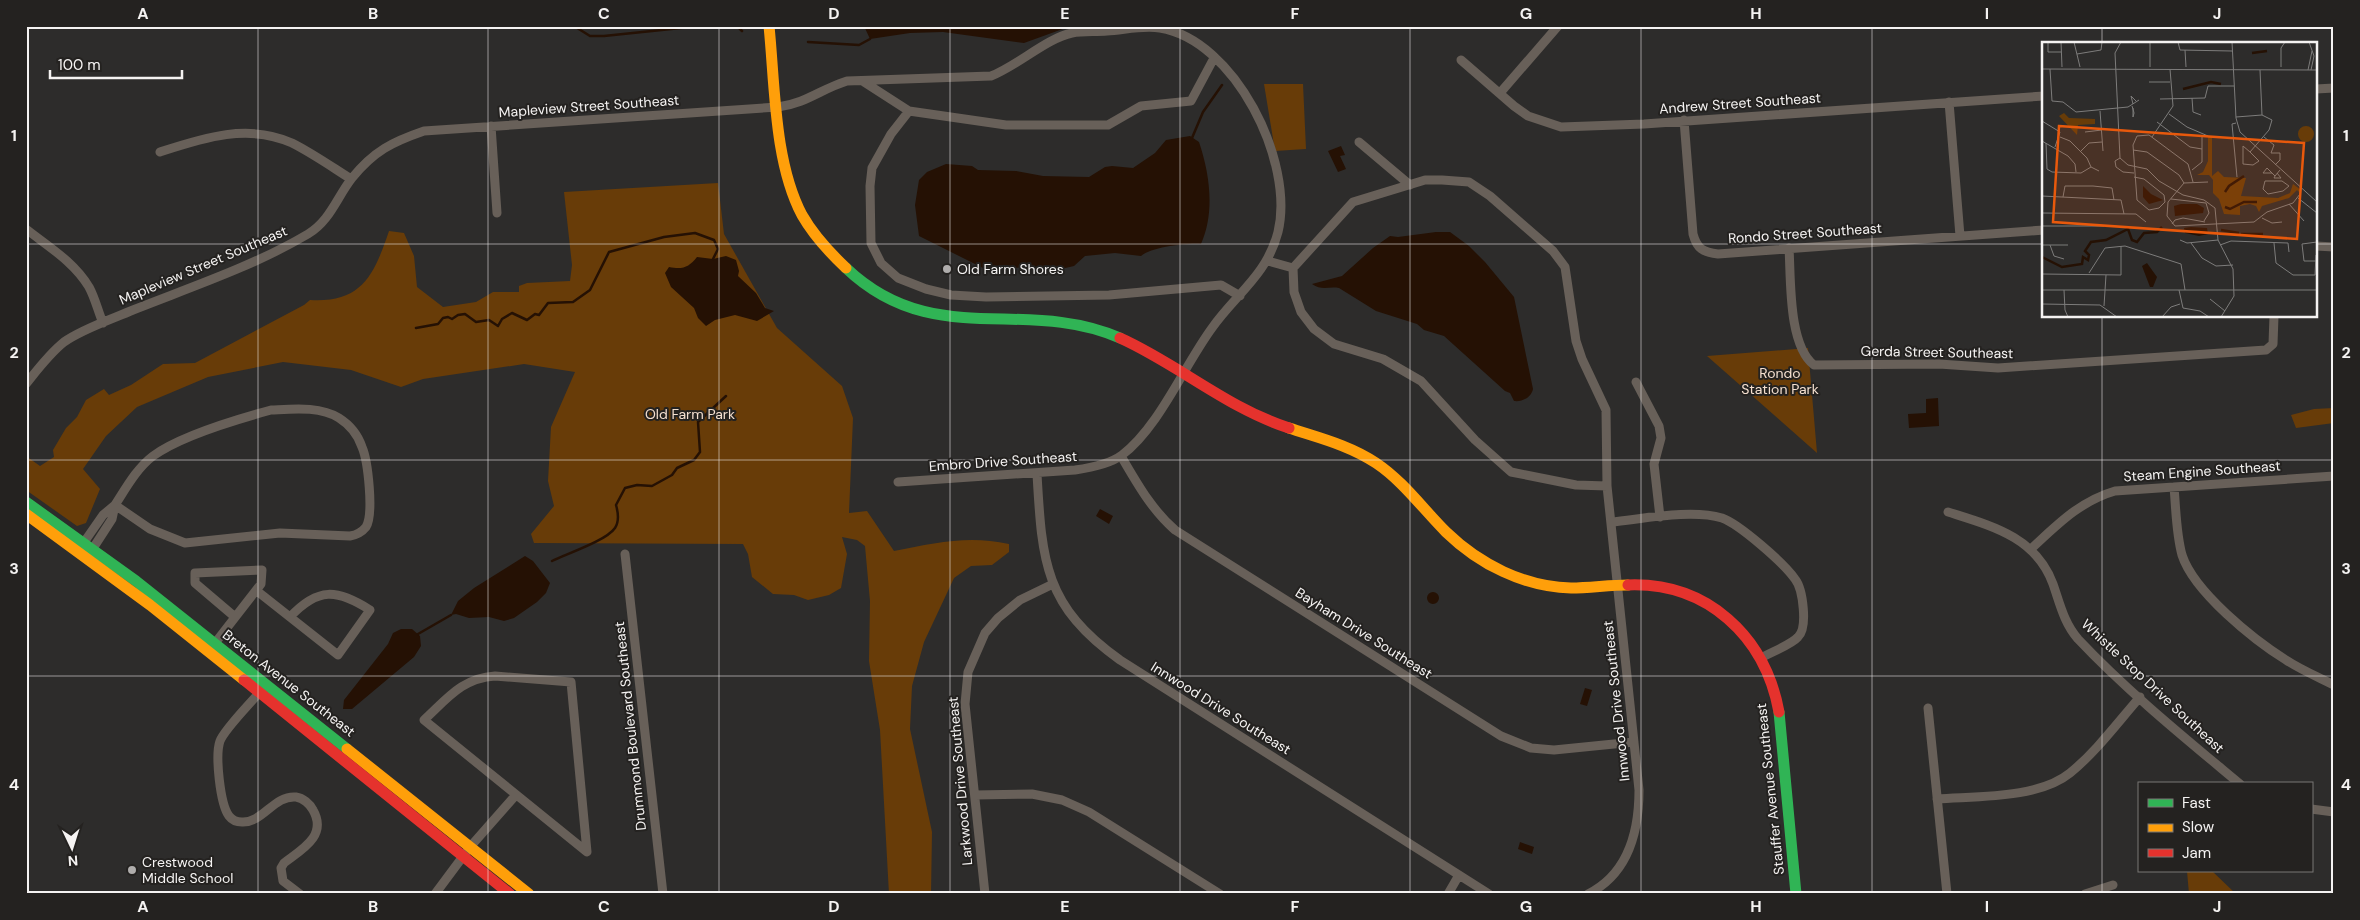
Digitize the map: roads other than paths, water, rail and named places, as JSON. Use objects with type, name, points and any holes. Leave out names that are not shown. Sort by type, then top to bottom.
[{"type":"street","name":"Stauffer Avenue Southeast","points":[[769,26],[786,170],[800,209],[815,235],[839,262],[864,283],[883,295],[919,311],[956,318],[1038,320],[1072,323],[1104,331],[1130,342],[1184,371],[1265,420],[1341,443],[1369,458],[1395,478],[1456,542],[1493,567],[1526,580],[1555,586],[1577,588],[1639,584],[1680,590],[1705,601],[1730,620],[1761,658],[1775,695],[1796,894]]},
{"type":"street","points":[[1500,93],[1558,26]]},
{"type":"street","name":"Mapleview Street Southeast","points":[[26,384],[44,360],[66,341],[103,323],[256,260],[309,233],[334,210],[351,179],[380,150],[396,141],[424,131],[778,107],[802,102],[827,87],[847,81],[864,82],[991,76],[1056,39],[1071,33],[1159,28],[1187,38],[1214,58],[1231,74],[1249,99],[1264,127],[1276,162],[1280,183],[1281,217],[1274,247],[1268,262]]},
{"type":"street","points":[[864,82],[909,111],[1006,125],[1108,124],[1141,106],[1191,101],[1214,58]]},
{"type":"street","name":"Andrew Street Southeast","points":[[1461,60],[1528,116],[1561,127],[1610,126],[2042,96]]},
{"type":"street","points":[[2318,89],[2334,88]]},
{"type":"street","points":[[1950,102],[1960,236]]},
{"type":"street","points":[[909,111],[891,134],[872,168],[870,186],[871,243],[881,263],[898,278],[934,291],[986,297],[1109,295],[1221,285],[1240,296]]},
{"type":"street","name":"Rondo Street Southeast","points":[[1684,120],[1692,234],[1696,245],[1704,252],[1718,254],[2042,230]]},
{"type":"street","points":[[491,126],[497,213]]},
{"type":"street","points":[[160,152],[214,136],[252,133],[291,143],[351,179]]},
{"type":"street","points":[[1359,142],[1410,185]]},
{"type":"street","name":"Innwood Drive Southeast","points":[[1293,268],[1353,202],[1425,180],[1469,182],[1509,212],[1553,251],[1565,267],[1576,341],[1606,410],[1607,486],[1634,742],[1639,811],[1633,842],[1618,869],[1609,879],[1588,894]]},
{"type":"street","points":[[26,230],[67,260],[79,272],[90,288],[103,323]]},
{"type":"street","points":[[2318,246],[2334,247]]},
{"type":"street","name":"Gerda Street Southeast","points":[[1789,248],[1795,326],[1806,359],[1814,365],[1912,363],[1998,368],[2266,350],[2273,344],[2274,318]]},
{"type":"street","points":[[1268,262],[1293,268],[1294,292],[1301,312],[1314,329],[1334,344],[1383,359],[1421,381],[1475,440],[1511,472],[1576,485],[1607,486]]},
{"type":"street","name":"Embro Drive Southeast","points":[[898,482],[1037,474],[1086,469],[1121,456],[1152,422],[1210,329],[1226,308],[1240,296],[1268,262]]},
{"type":"street","points":[[1636,382],[1659,426],[1661,438],[1654,464],[1660,518]]},
{"type":"street","points":[[85,550],[112,520],[116,505],[136,473],[152,456],[169,446],[241,418],[271,410],[314,410],[337,417],[349,425],[362,446],[366,458],[370,515],[366,526],[358,534],[350,536],[280,533],[185,543],[157,532],[116,505]]},
{"type":"street","name":"Bayham Drive Southeast","points":[[1121,456],[1148,501],[1159,516],[1175,530],[1501,736],[1531,748],[1554,750],[1634,742]]},
{"type":"street","name":"Innwood Drive Southeast","points":[[1037,474],[1041,535],[1052,584],[1078,626],[1107,651],[1489,894]]},
{"type":"street","name":"Steam Engine Southeast","points":[[2031,549],[2072,511],[2093,498],[2115,491],[2334,476]]},
{"type":"street","points":[[2174,487],[2178,532],[2183,556],[2198,584],[2260,642],[2287,661],[2334,685]]},
{"type":"street","name":"Breton Avenue Southeast","points":[[26,502],[85,550]]},
{"type":"street","name":"Whistle Stop Drive Southeast","points":[[1948,512],[1995,527],[2020,540],[2031,549],[2049,575],[2064,618],[2074,634],[2140,697],[2238,782]]},
{"type":"street","name":"Breton Avenue Southeast","points":[[26,514],[136,581],[211,647],[467,852],[529,894]]},
{"type":"street","points":[[1611,522],[1700,515],[1729,521],[1739,527],[1796,579],[1800,587],[1804,616],[1803,626],[1798,637],[1761,658]]},
{"type":"street","name":"Drummond Boulevard Southeast","points":[[625,554],[663,894]]},
{"type":"street","points":[[211,647],[262,584],[262,570],[195,574],[195,583],[235,617]]},
{"type":"street","name":"Larkwood Drive Southeast","points":[[985,894],[964,704],[968,672],[985,633],[998,618],[1020,600],[1052,584]]},
{"type":"street","points":[[257,591],[338,655],[370,610],[352,599],[334,595],[319,596],[305,601],[290,617]]},
{"type":"street","points":[[495,676],[571,682],[587,852],[515,796],[424,720],[462,685],[478,677],[495,676]]},
{"type":"street","points":[[264,688],[220,744],[218,755],[223,801],[229,817],[238,822],[250,821],[287,797],[298,798],[306,802],[313,810],[317,825],[314,839],[284,863],[281,868],[283,881],[300,894]]},
{"type":"street","points":[[1936,800],[2034,790],[2064,777],[2092,751],[2140,697]]},
{"type":"street","points":[[1928,708],[1947,894]]},
{"type":"street","points":[[975,795],[1032,794],[1062,800],[1089,812],[1220,894]]},
{"type":"street","points":[[435,894],[467,852],[515,796]]},
{"type":"street","points":[[2312,809],[2334,812]]},
{"type":"street","name":"Breton Avenue Southeast","points":[[467,852],[510,894]]},
{"type":"street","points":[[1448,894],[1459,875]]},
{"type":"street","points":[[2085,894],[2113,885]]},
{"type":"waterway","points":[[574,26],[590,36],[700,26]]},
{"type":"waterway","points":[[737,26],[742,31]]},
{"type":"waterway","points":[[808,42],[859,45],[870,39]]},
{"type":"waterway","points":[[1192,138],[1203,112],[1222,85]]},
{"type":"waterway","points":[[416,328],[438,324],[443,318],[448,317],[452,319],[458,315],[465,314],[476,322],[489,320],[498,326],[502,319],[512,313],[527,320],[535,314],[539,315],[548,303],[573,302],[590,290],[609,252],[664,237],[695,233],[714,240],[718,249],[713,259]]},
{"type":"waterway","points":[[552,561],[595,542],[610,533],[616,526],[618,517],[616,505],[625,488],[637,485],[652,486],[672,475],[677,468],[694,460],[700,452],[698,422],[726,396]]},
{"type":"waterway","points":[[418,634],[451,615]]},
{"type":"place","name":"Old Farm Shores","points":[[947,269]]},
{"type":"place","name":"Crestwood Middle School","points":[[132,870]]},
{"type":"park label","name":"Rondo Station Park","points":[[1780,382]]},
{"type":"park label","name":"Old Farm Park","points":[[690,414]]}]
